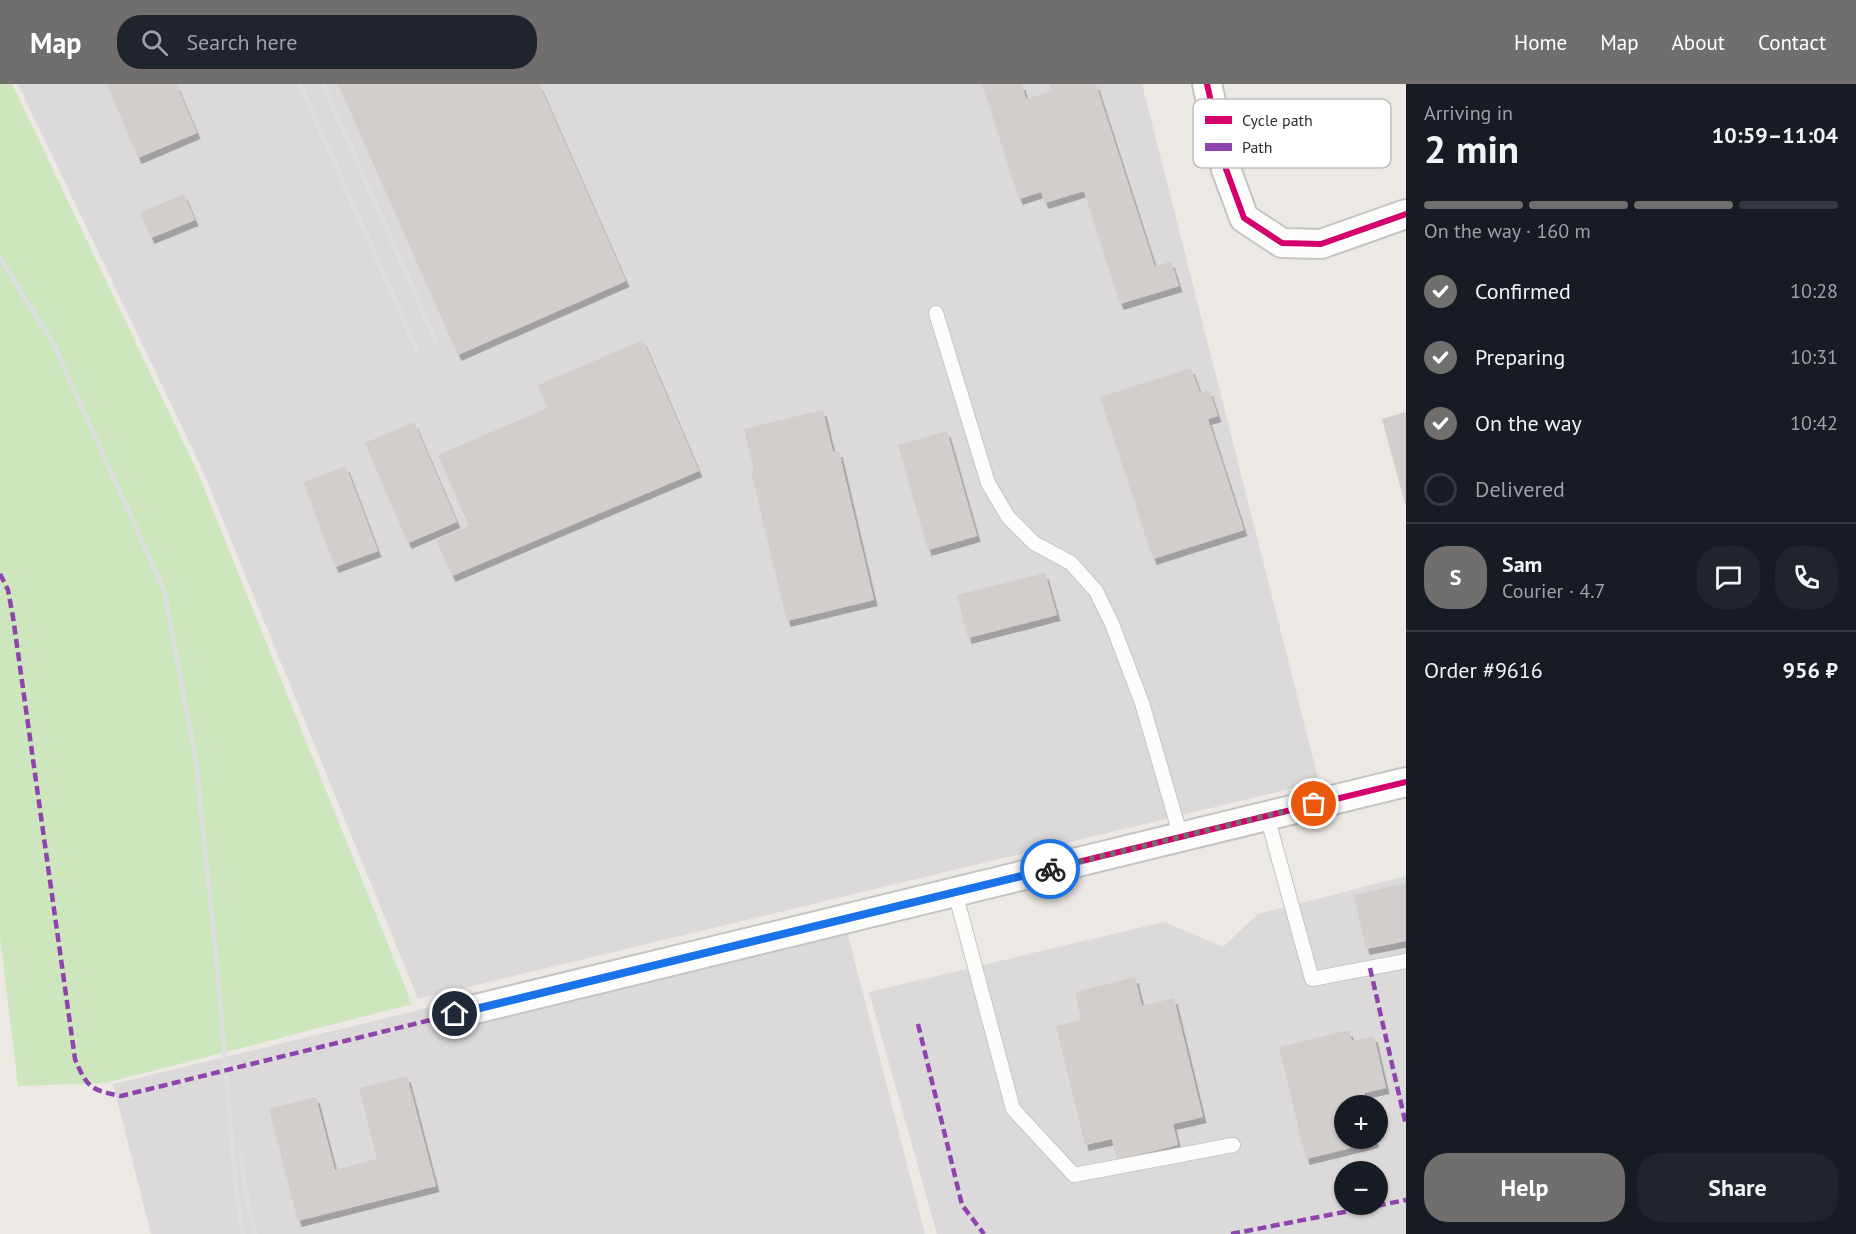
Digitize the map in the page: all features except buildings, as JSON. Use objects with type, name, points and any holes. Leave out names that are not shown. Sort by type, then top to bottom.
[{"type":"street","points":[[1207,84],[1210,99]]},
{"type":"street","points":[[1226,168],[1244,218],[1282,243],[1321,244],[1406,214]]},
{"type":"street","points":[[455,1014],[1406,782]]},
{"type":"lane","points":[[936,313],[988,483],[1008,517],[1034,543],[1071,563],[1090,584],[1096,591],[1112,624],[1142,703],[1181,837]]},
{"type":"lane","points":[[1268,816],[1312,979],[1406,961]]},
{"type":"lane","points":[[955,892],[1013,1109],[1074,1175],[1233,1145]]},
{"type":"shaded area","points":[[18,84],[1142,84],[1319,782],[418,999],[203,471]]},
{"type":"shaded area","points":[[1406,876],[1406,1234],[937,1234],[869,992],[1164,922],[1223,947],[1258,914]]},
{"type":"shaded area","points":[[841,908],[925,1234],[151,1234],[113,1084]]},
{"type":"green space","points":[[0,84],[12,84],[197,471],[412,1004],[105,1083],[18,1086],[0,937]]},
{"type":"railway","points":[[300,84],[417,350]]},
{"type":"railway","points":[[323,84],[436,341]]},
{"type":"railway","points":[[0,258],[54,345],[164,590],[196,761],[217,965],[236,1190],[243,1234]]},
{"type":"railway","points":[[241,1155],[245,1188],[255,1234]]},
{"type":"marked path","points":[[0,574],[8,590],[13,617],[75,1059],[91,1086],[103,1092],[121,1096],[455,1014]]},
{"type":"marked path","points":[[1370,968],[1406,1125]]},
{"type":"marked path","points":[[918,1024],[962,1205],[984,1234]]},
{"type":"marked path","points":[[1231,1234],[1406,1200]]},
{"type":"cycle path","points":[[1207,84],[1210,99]]},
{"type":"cycle path","points":[[1226,168],[1244,218],[1282,243],[1321,244],[1406,214]]},
{"type":"cycle path","points":[[455,1014],[1406,782]]},
{"type":"way so far","points":[[1050,869],[1314,804]]},
{"type":"route","points":[[455,1014],[1050,869]]}]
